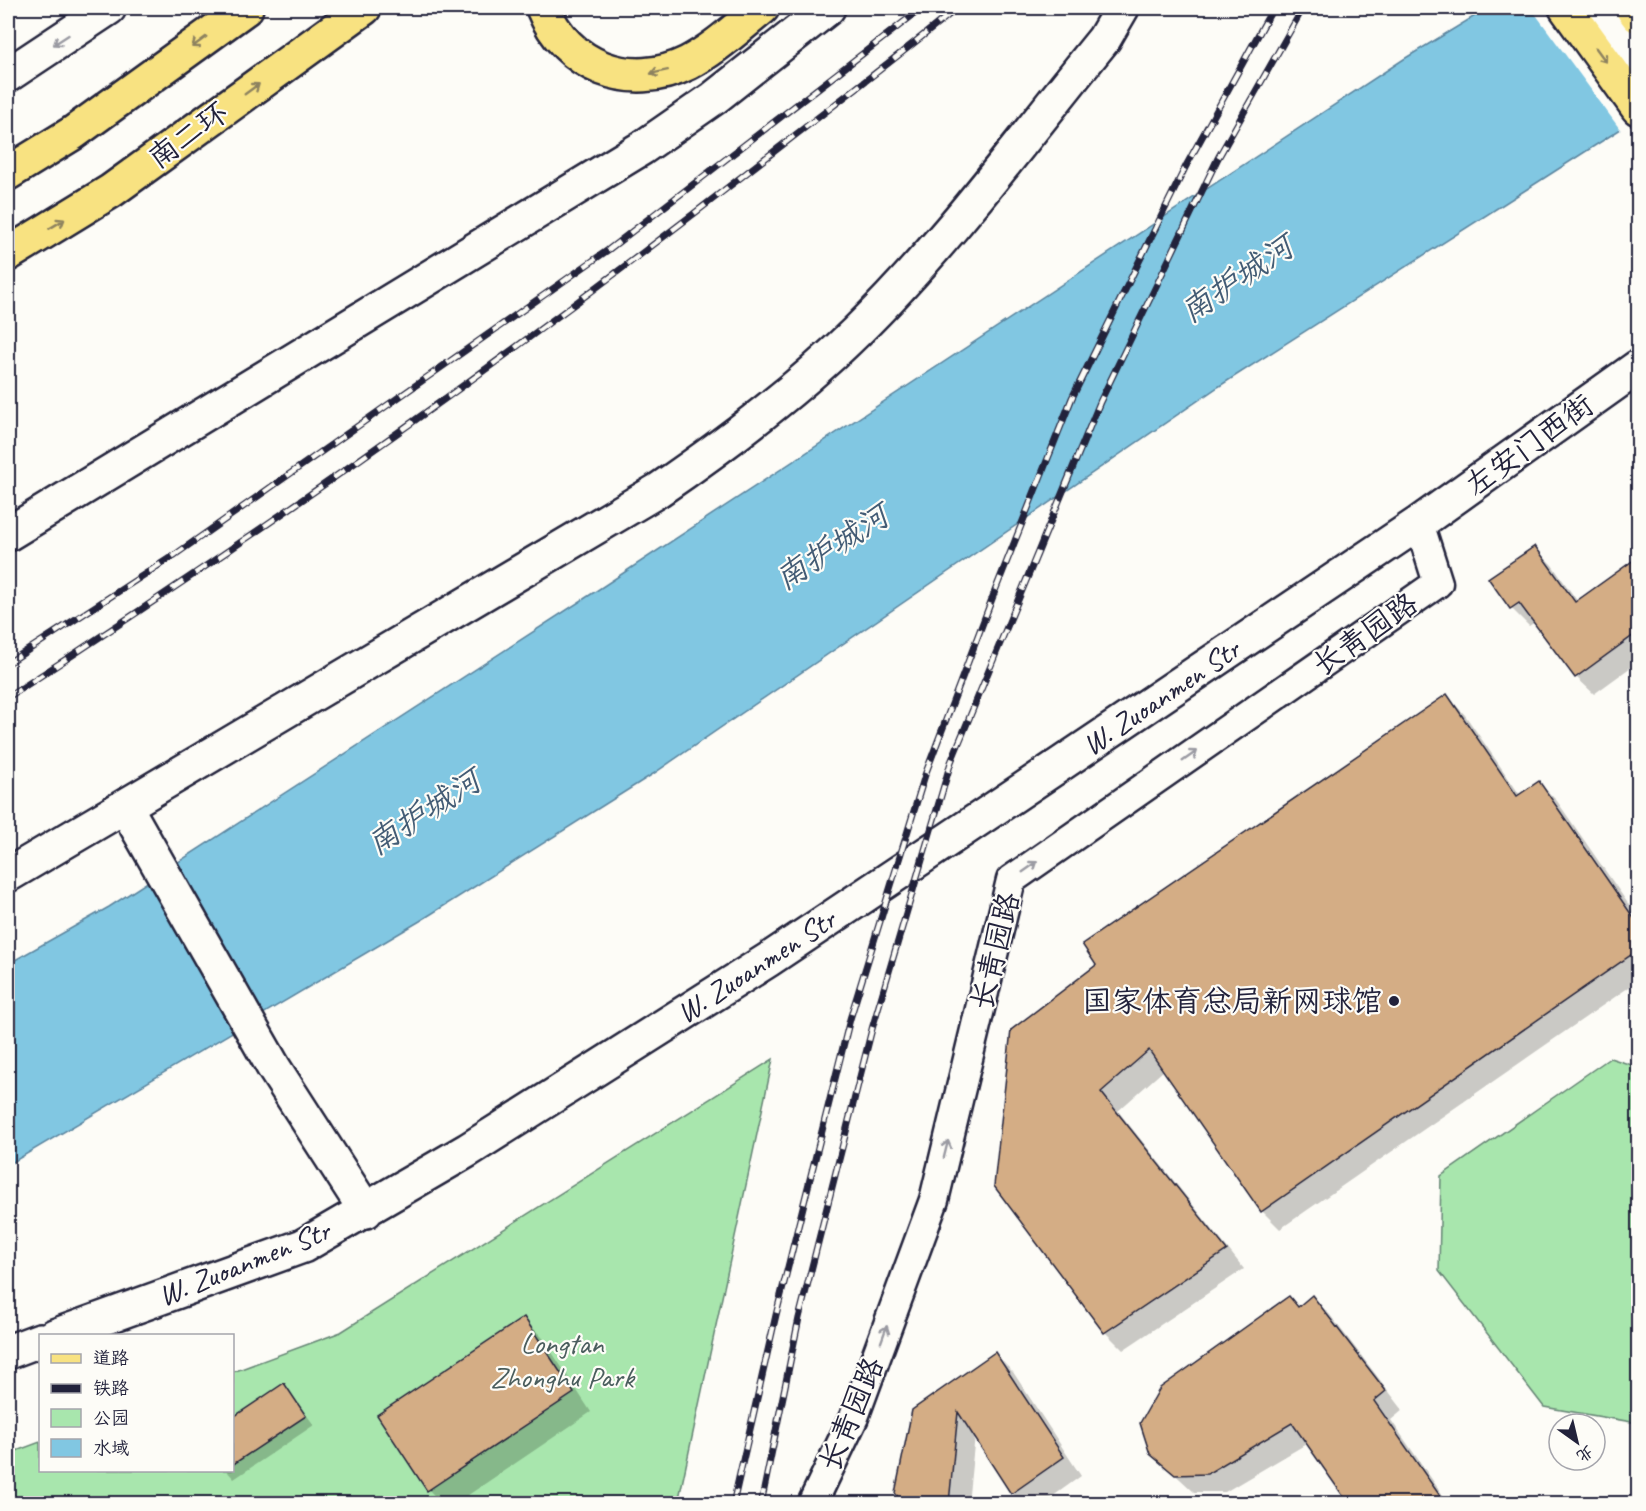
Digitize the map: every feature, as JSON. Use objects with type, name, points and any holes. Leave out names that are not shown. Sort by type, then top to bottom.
[{"type":"main road","points":[[8,173],[73,133],[246,8]]},
{"type":"main road","name":"南二环","points":[[8,254],[111,191],[364,8]]},
{"type":"main road","points":[[543,8],[548,22],[565,44],[584,61],[608,71],[634,75],[657,73],[686,64],[711,48],[762,8]]},
{"type":"main road","points":[[1566,8],[1638,108]]},
{"type":"main road","points":[[1632,8],[1638,16]]},
{"type":"main road","points":[[8,154],[73,133]]},
{"type":"street","points":[[8,75],[109,8]]},
{"type":"street","points":[[8,534],[642,148],[714,98],[828,8]]},
{"type":"street","points":[[8,875],[657,491],[709,456],[773,406],[857,332],[941,239],[1104,39],[1122,8]]},
{"type":"street","points":[[1600,8],[1638,63]]},
{"type":"street","name":"左安门西街","points":[[1419,524],[1638,367]]},
{"type":"street","name":"长青园路","points":[[812,1503],[854,1417],[934,1200],[1011,880],[1438,583],[1419,524]]},
{"type":"street","name":"W. Zuoanmen Str","points":[[57,1334],[303,1246],[366,1211],[468,1150],[768,960],[1419,524]]},
{"type":"street","points":[[125,806],[274,1068],[366,1211]]},
{"type":"street","points":[[8,1352],[39,1340]]},
{"type":"green space","points":[[1610,1058],[1638,1067],[1638,1423],[1607,1418],[1607,1412],[1573,1412],[1544,1407],[1439,1271],[1441,1176]]},
{"type":"green space","name":"Longtan Zhonghu Park","points":[[773,1059],[678,1503],[8,1503],[8,1454],[39,1442],[39,1472],[234,1472],[234,1372],[341,1332]]},
{"type":"water","name":"南护城河","points":[[1488,8],[1638,8],[1638,118],[1218,387],[653,774],[420,921],[8,1165],[8,964],[109,907],[593,593],[1404,59]]},
{"type":"pier","points":[[1531,8],[1638,8],[1638,121],[1622,132]]},
{"type":"building","points":[[1535,546],[1575,602],[1638,557],[1638,632],[1575,678],[1519,603],[1510,609],[1488,578]]},
{"type":"building","points":[[1447,694],[1517,796],[1539,781],[1638,924],[1638,950],[1261,1212],[1149,1050],[1101,1092],[1227,1250],[1104,1333],[994,1186],[1011,1030],[1096,965],[1082,944]]},
{"type":"building","points":[[1312,1295],[1386,1391],[1374,1401],[1445,1503],[1348,1503],[1292,1423],[1207,1474],[1175,1475],[1150,1454],[1140,1423],[1160,1388],[1289,1296],[1298,1307]]},
{"type":"building","points":[[524,1317],[574,1393],[427,1491],[377,1415]]},
{"type":"building","points":[[995,1352],[1064,1457],[1011,1494],[958,1412],[949,1503],[903,1503],[895,1493],[912,1410]]},
{"type":"building","points":[[284,1383],[306,1416],[234,1464],[234,1417]]},
{"type":"railway","points":[[8,663],[176,554],[608,250],[922,8]]},
{"type":"railway","points":[[8,697],[200,570],[482,372],[667,234],[957,8]]},
{"type":"railway","points":[[733,1504],[776,1315],[850,1019],[925,775],[1072,398],[1186,166],[1273,8]]},
{"type":"railway","points":[[761,1504],[799,1318],[872,1029],[951,762],[1100,402],[1218,158],[1303,8]]},
{"type":"place","name":"国家体育总局新网球馆","points":[[1394,1001]]}]
